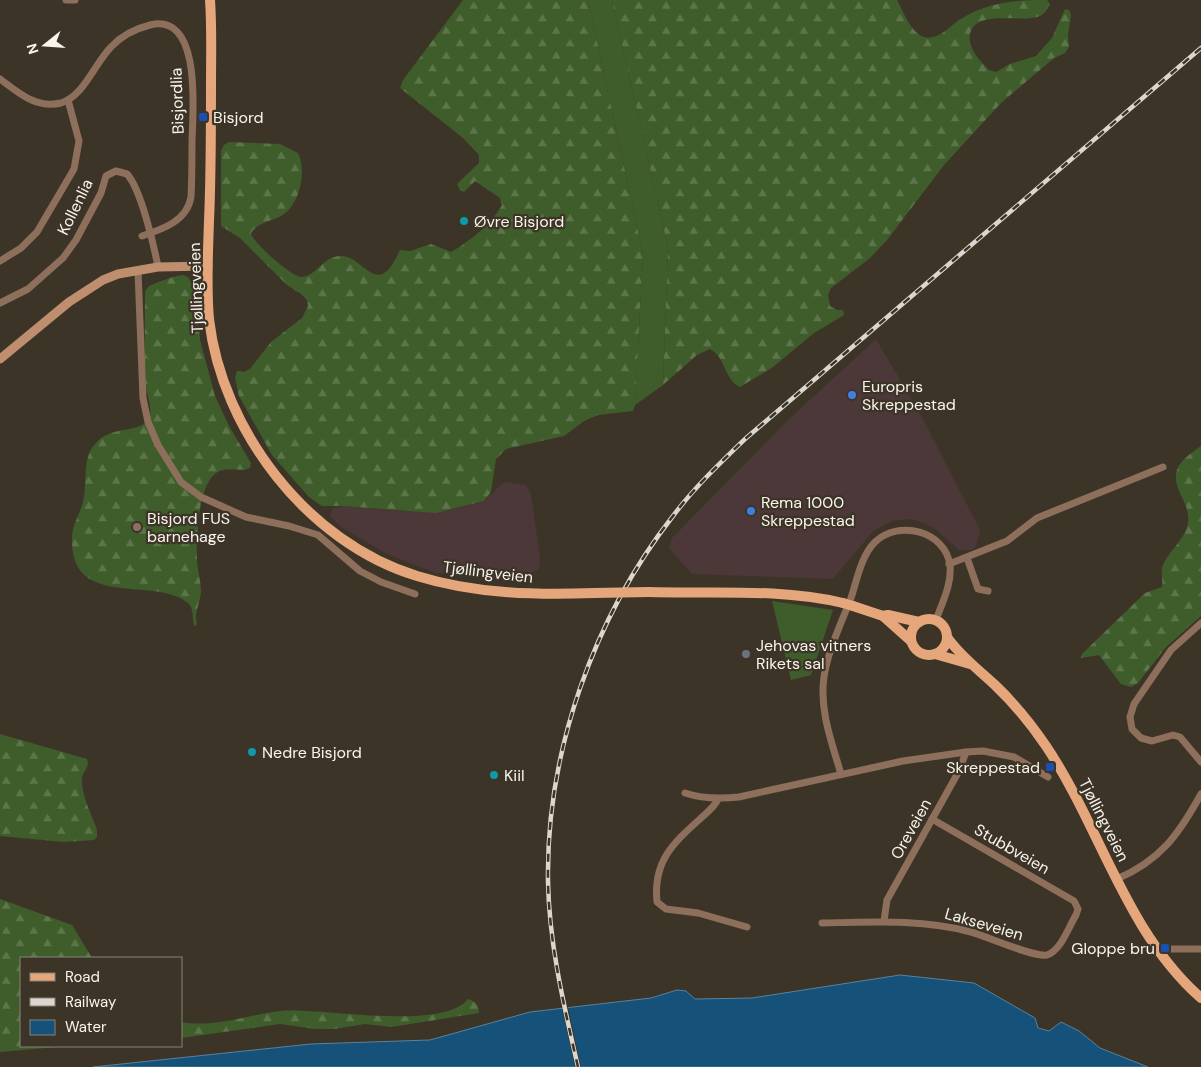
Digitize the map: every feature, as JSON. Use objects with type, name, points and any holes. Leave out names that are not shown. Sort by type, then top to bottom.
[{"type":"main road","name":"Tjøllingveien","points":[[210,0],[211,127],[208,306],[212,339],[229,396],[243,426],[269,467],[302,505],[320,521],[375,557],[405,572],[437,582],[505,592],[791,594],[848,604],[883,616]]},
{"type":"main road","points":[[883,616],[888,615],[919,622],[927,619],[936,620],[944,627],[947,637],[944,647],[935,654],[921,653],[914,648],[912,632],[919,622]]},
{"type":"main road","points":[[883,616],[912,641]]},
{"type":"main road","name":"Tjøllingveien","points":[[947,637],[970,664],[1010,700],[1046,745],[1070,785],[1152,945],[1172,970],[1201,998]]},
{"type":"main road","name":"Tjøllingveien","points":[[935,654],[970,664]]},
{"type":"street","points":[[66,0],[75,0]]},
{"type":"street","name":"Bisjordlia","points":[[68,100],[77,93],[109,49],[126,34],[161,24],[176,30],[180,36],[187,52],[193,77],[191,202],[186,213],[180,218],[150,234],[142,236]]},
{"type":"street","points":[[0,79],[23,96],[40,104],[68,100],[79,140],[74,169],[37,232],[22,248],[0,261]]},
{"type":"street","name":"Kollenlia","points":[[0,303],[28,289],[63,258],[76,240],[101,193],[103,181],[110,173],[121,171],[130,177],[150,234]]},
{"type":"street","points":[[150,234],[158,267]]},
{"type":"street","points":[[0,359],[89,288],[118,274],[158,267],[208,266]]},
{"type":"street","points":[[138,271],[139,345],[143,398],[148,422],[158,445],[181,482],[201,497],[246,517],[288,526],[318,536],[360,571],[381,582],[415,594]]},
{"type":"street","points":[[949,564],[1007,541],[1038,518],[1163,468]]},
{"type":"street","points":[[841,774],[826,723],[824,677],[829,654],[868,551],[876,541],[900,530],[917,531],[936,540],[945,552],[949,564],[950,578],[936,620]]},
{"type":"street","points":[[967,558],[978,589],[988,591]]},
{"type":"street","points":[[1201,623],[1171,650],[1134,704],[1130,717],[1132,729],[1141,738],[1146,741],[1176,736],[1201,762]]},
{"type":"street","points":[[685,793],[697,797],[718,799],[739,797],[933,755],[983,751],[1014,757],[1048,777]]},
{"type":"street","name":"Oreveien","points":[[884,921],[887,900],[959,771],[966,752]]},
{"type":"street","points":[[1117,879],[1146,865],[1163,850],[1177,834],[1201,794]]},
{"type":"street","points":[[718,799],[714,807],[683,835],[666,854],[659,866],[655,881],[657,902],[666,909],[698,913],[747,927]]},
{"type":"street","name":"Stubbveien","points":[[932,819],[1069,897],[1076,905]]},
{"type":"street","name":"Lakseveien","points":[[822,923],[884,921],[934,924],[960,929],[1041,956],[1051,953],[1057,948],[1076,915],[1076,905]]},
{"type":"street","points":[[1167,949],[1201,949]]},
{"type":"shaded area","points":[[876,339],[923,419],[980,530],[976,546],[972,550],[959,550],[934,528],[916,520],[908,519],[892,521],[873,531],[833,579],[692,574],[669,548],[672,538],[788,420]]},
{"type":"shaded area","points":[[504,482],[526,485],[531,494],[540,557],[539,569],[531,573],[490,577],[436,573],[387,554],[341,527],[331,517],[333,508],[343,506],[401,511],[451,510],[484,501]]},
{"type":"green space","points":[[463,0],[588,0],[643,254],[635,405],[633,411],[598,415],[584,421],[564,436],[506,449],[496,459],[491,492],[484,501],[436,513],[322,506],[309,497],[272,455],[239,396],[235,378],[237,371],[244,372],[250,369],[271,342],[302,318],[308,306],[307,300],[301,294],[287,285],[240,238],[221,226],[221,151],[224,145],[229,142],[280,144],[298,153],[301,160],[302,178],[293,204],[281,216],[261,224],[251,233],[264,250],[296,275],[301,277],[311,274],[330,259],[341,256],[357,262],[378,275],[384,273],[392,265],[400,250],[410,251],[431,244],[451,252],[458,248],[473,238],[492,219],[502,205],[500,198],[475,181],[464,192],[460,190],[457,184],[479,163],[479,155],[463,138],[400,88],[403,80]]},
{"type":"green space","points":[[588,0],[612,0],[668,248],[663,385],[635,405],[643,254]]},
{"type":"green space","points":[[612,0],[897,0],[915,31],[919,35],[929,38],[939,35],[971,13],[981,9],[1002,3],[1047,0],[1050,4],[1040,16],[981,21],[974,26],[970,34],[972,49],[989,70],[996,72],[1010,64],[1036,56],[1052,38],[1065,9],[1069,10],[1071,15],[1068,35],[1069,47],[1065,53],[1054,58],[1001,103],[944,165],[887,240],[870,258],[831,288],[828,295],[830,306],[837,310],[843,310],[844,315],[814,333],[773,367],[740,387],[731,379],[719,357],[710,349],[697,355],[663,385],[668,248]]},
{"type":"green space","points":[[183,275],[188,277],[196,291],[200,340],[215,396],[229,426],[251,463],[250,468],[242,470],[229,469],[216,473],[205,489],[198,525],[197,562],[201,592],[196,615],[196,626],[194,625],[190,605],[173,595],[116,587],[99,583],[84,575],[75,561],[72,538],[73,529],[83,502],[86,464],[91,450],[101,438],[108,434],[137,427],[149,420],[150,407],[146,385],[145,361],[145,291],[153,284]]},
{"type":"green space","points":[[1201,446],[1201,616],[1166,647],[1138,683],[1131,687],[1121,684],[1099,655],[1081,658],[1082,654],[1145,593],[1162,587],[1162,568],[1164,562],[1184,535],[1188,522],[1187,509],[1177,483],[1177,470],[1184,460]]},
{"type":"green space","points":[[772,601],[833,610],[811,675],[791,680]]},
{"type":"green space","points":[[0,734],[87,759],[88,764],[82,777],[82,783],[97,830],[97,837],[94,840],[64,842],[0,836]]},
{"type":"green space","points":[[0,899],[72,925],[91,957],[20,957],[20,1047],[57,1047],[0,1052]]},
{"type":"green space","points":[[468,999],[476,1004],[479,1013],[391,1027],[365,1024],[334,1029],[315,1029],[280,1024],[182,1038],[182,1022],[219,1022],[280,1011],[407,1016],[433,1014],[454,1009]]},
{"type":"water","points":[[900,975],[974,983],[1035,1018],[1038,1028],[1049,1031],[1061,1022],[1079,1031],[1100,1048],[1148,1067],[93,1067],[311,1044],[430,1040],[530,1012],[651,998],[677,990],[686,991],[695,999],[752,998]]},
{"type":"pier","points":[[568,1007],[581,1067],[575,1067],[562,1009]]},
{"type":"railway","points":[[578,1067],[558,975],[549,905],[550,832],[556,784],[566,735],[580,688],[598,642],[620,598],[645,555],[689,496],[745,439],[1201,48]]},
{"type":"place","name":"Bisjord","points":[[203,117]]},
{"type":"place","name":"Øvre Bisjord","points":[[464,221]]},
{"type":"place","name":"Europris Skreppestad","points":[[852,395]]},
{"type":"place","name":"Rema 1000 Skreppestad","points":[[751,511]]},
{"type":"place","name":"Bisjord FUS barnehage","points":[[137,527]]},
{"type":"place","name":"Jehovas vitners Rikets sal","points":[[746,654]]},
{"type":"place","name":"Nedre Bisjord","points":[[252,752]]},
{"type":"place","name":"Skreppestad","points":[[1050,767]]},
{"type":"place","name":"Kiil","points":[[494,775]]},
{"type":"place","name":"Gloppe bru","points":[[1165,948]]}]
